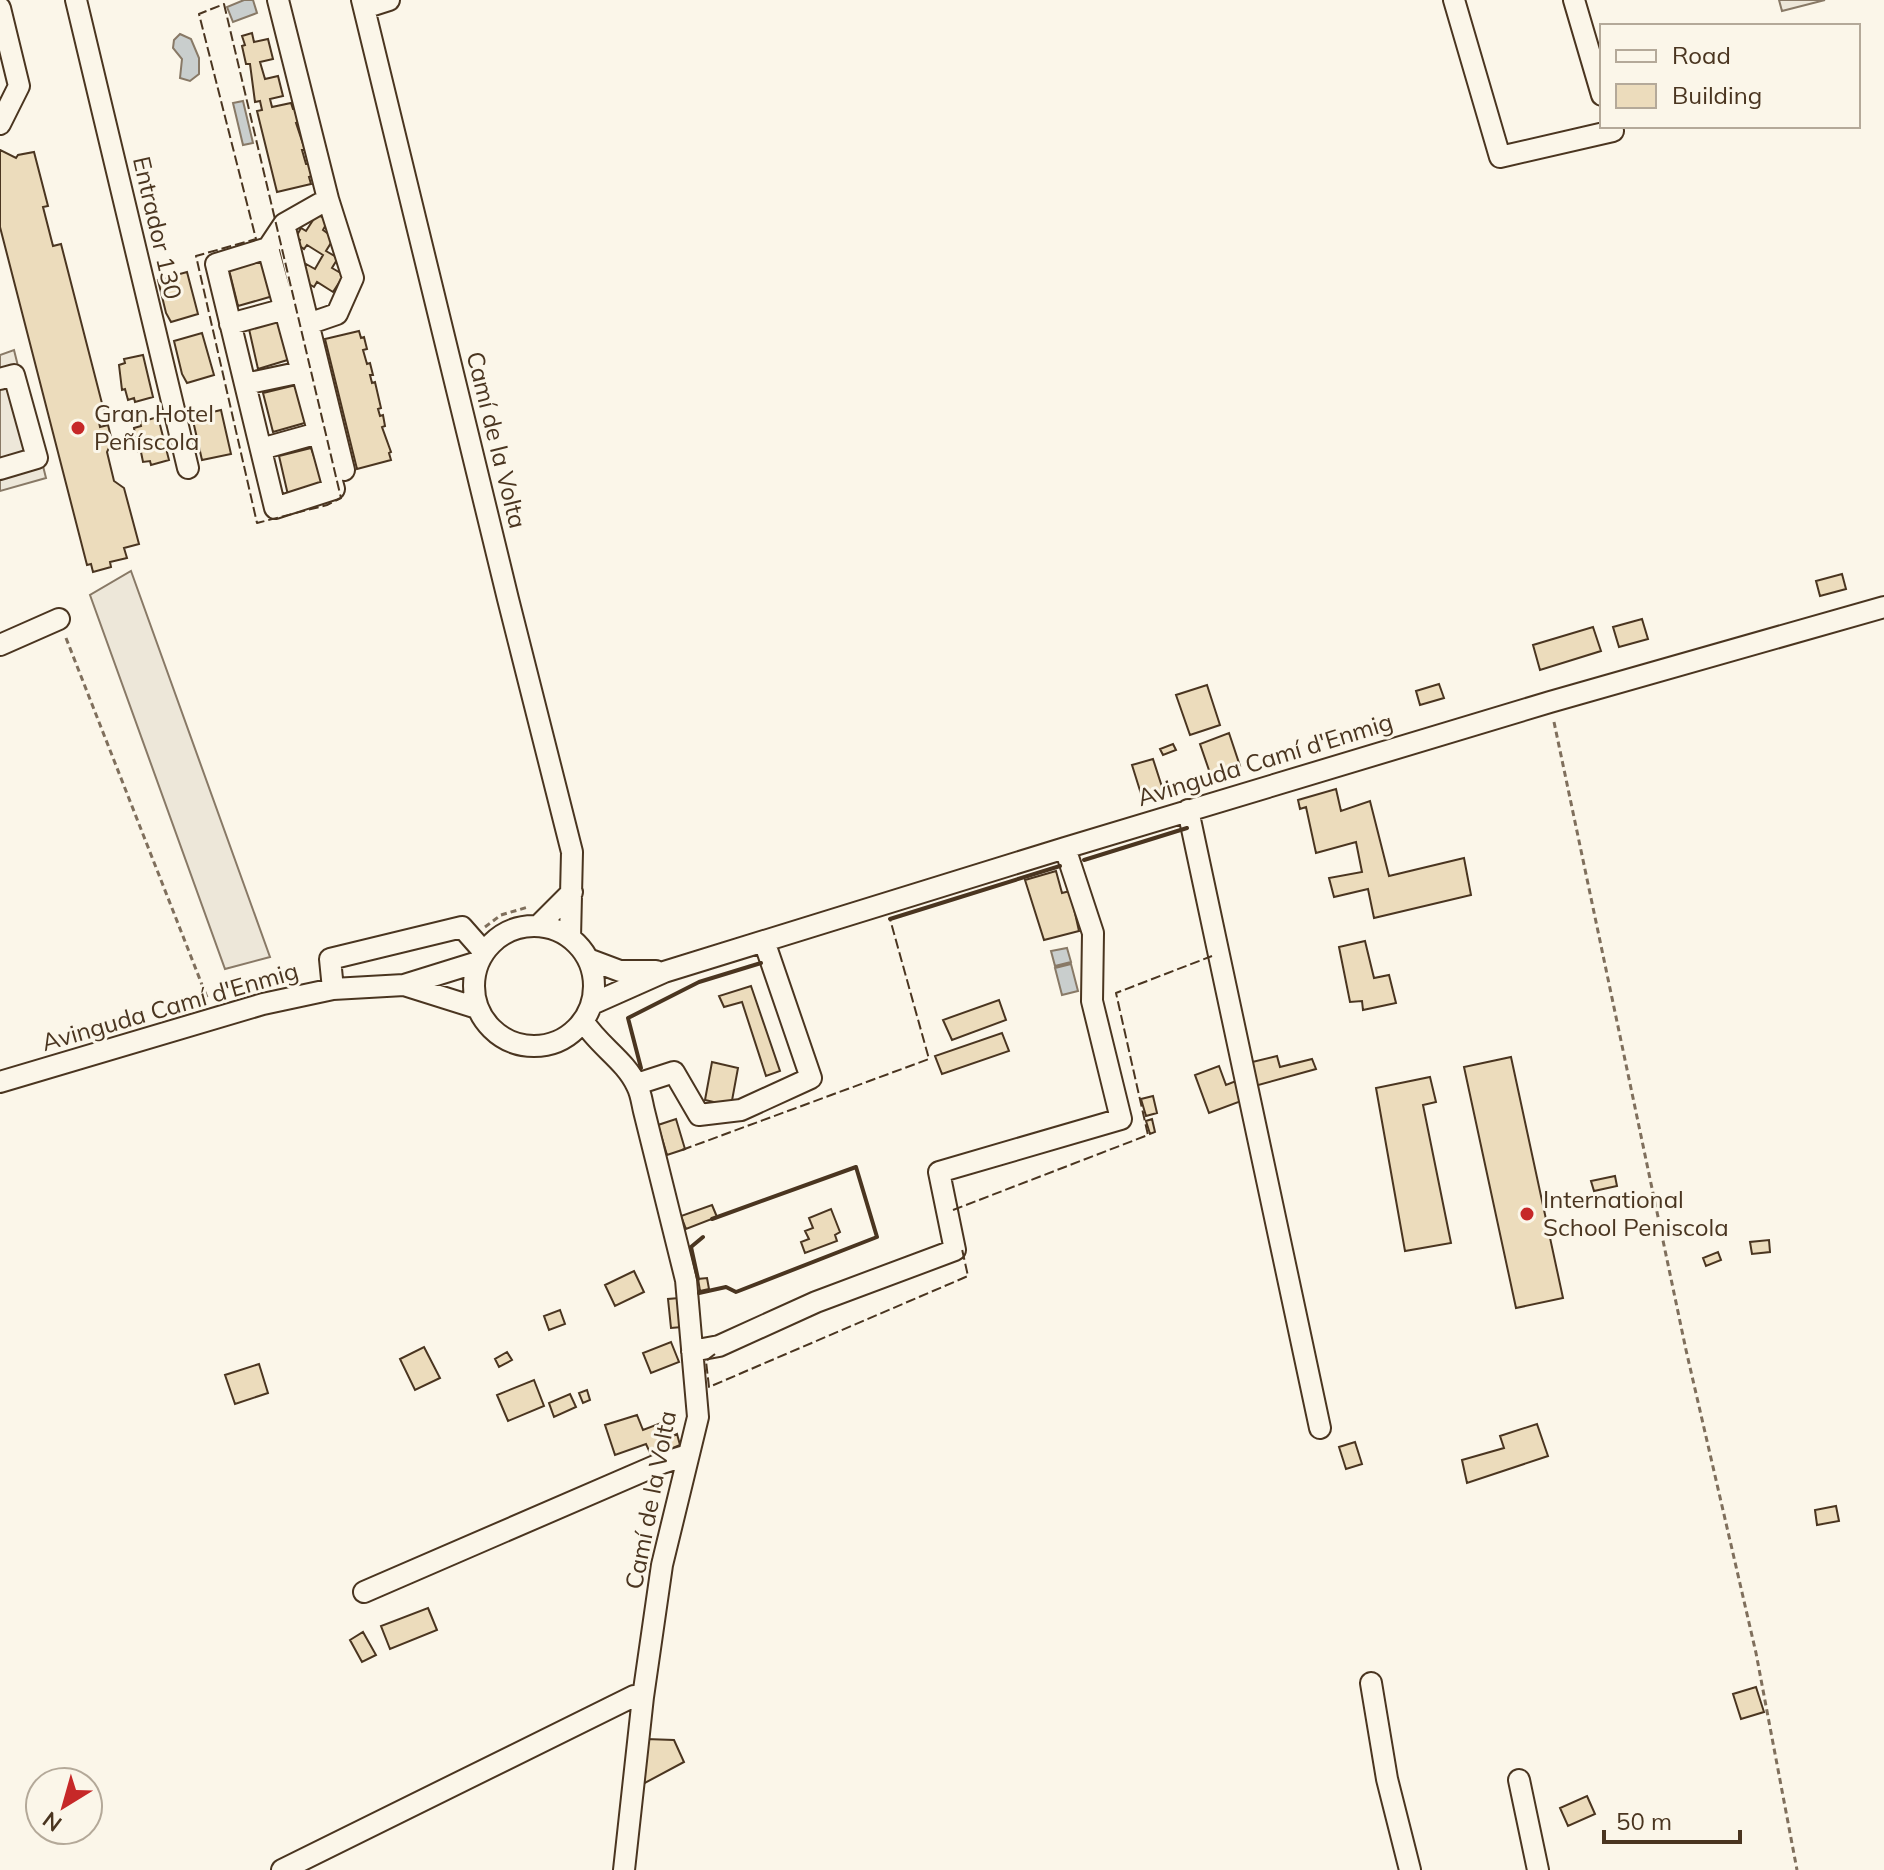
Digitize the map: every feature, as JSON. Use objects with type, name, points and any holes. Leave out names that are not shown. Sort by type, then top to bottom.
[{"type":"street","name":"Entrador 130","points":[[76,0],[188,468]]},
{"type":"street","points":[[278,0],[328,199],[353,278],[337,314],[308,324]]},
{"type":"street","points":[[363,4],[389,0]]},
{"type":"street","points":[[1454,0],[1500,157],[1612,128]]},
{"type":"street","points":[[1574,0],[1600,88]]},
{"type":"street","name":"Camí de la Volta","points":[[363,4],[572,852],[570,938]]},
{"type":"street","points":[[0,8],[19,86],[0,124]]},
{"type":"street","points":[[268,248],[334,489],[275,508],[216,264],[268,248],[284,224],[328,199]]},
{"type":"street","points":[[284,224],[344,470]]},
{"type":"street","points":[[230,324],[285,309]]},
{"type":"street","points":[[245,384],[302,372]]},
{"type":"street","points":[[0,379],[14,375],[37,458],[0,469]]},
{"type":"street","points":[[261,449],[318,433]]},
{"type":"street","name":"Avinguda Camí d'Enmig","points":[[588,1013],[664,972],[1188,810],[1884,607]]},
{"type":"street","points":[[0,645],[59,619]]},
{"type":"street","points":[[1188,810],[1320,1428]]},
{"type":"street","points":[[692,1351],[719,1346],[816,1302],[955,1250],[939,1172],[1121,1119],[1092,1001],[1093,933],[1065,848]]},
{"type":"street","points":[[538,926],[572,892]]},
{"type":"street","points":[[478,951],[507,932],[538,926],[570,938],[588,959],[595,981],[588,1013],[565,1039]]},
{"type":"street","points":[[333,989],[330,959],[462,927],[478,951],[473,985],[477,1008],[499,1036],[532,1047],[565,1039],[613,1056]]},
{"type":"street","points":[[637,1084],[674,1072],[699,1115],[741,1110],[811,1078],[764,941]]},
{"type":"street","name":"Avinguda Camí d'Enmig","points":[[404,985],[478,951]]},
{"type":"street","name":"Avinguda Camí d'Enmig","points":[[588,959],[620,971],[664,972]]},
{"type":"street","name":"Avinguda Camí d'Enmig","points":[[0,1082],[263,1004],[333,989],[404,985],[477,1008]]},
{"type":"street","name":"Camí de la Volta","points":[[588,1013],[595,1039],[637,1084],[686,1280],[698,1417],[662,1565],[643,1697],[624,1870]]},
{"type":"street","points":[[364,1592],[662,1463],[688,1455]]},
{"type":"street","points":[[1371,1683],[1387,1779],[1410,1870]]},
{"type":"street","points":[[282,1870],[634,1696],[643,1697]]},
{"type":"street","points":[[1519,1780],[1538,1870]]},
{"type":"path","points":[[59,619],[215,1018]]},
{"type":"path","points":[[1550,702],[1686,1350],[1756,1653],[1797,1870]]},
{"type":"path","points":[[478,951],[501,915],[540,904]]},
{"type":"shaded area","points":[[253,0],[257,13],[233,22],[227,7]]},
{"type":"shaded area","points":[[1779,0],[1825,0],[1782,11]]},
{"type":"shaded area","points":[[180,34],[191,39],[199,58],[199,74],[190,81],[180,78],[182,59],[173,48],[174,40]]},
{"type":"shaded area","points":[[243,101],[253,143],[243,145],[233,103]]},
{"type":"shaded area","points":[[14,350],[46,478],[0,491],[0,355]]},
{"type":"shaded area","points":[[131,571],[270,957],[225,969],[90,595]]},
{"type":"shaded area","points":[[1067,948],[1071,962],[1055,966],[1051,951]]},
{"type":"shaded area","points":[[1071,964],[1078,991],[1062,995],[1055,968]]},
{"type":"building","points":[[252,33],[254,42],[268,39],[273,59],[260,62],[265,79],[278,76],[283,96],[270,99],[272,107],[291,103],[296,109],[299,122],[296,123],[312,176],[309,177],[311,184],[277,192],[257,111],[262,110],[260,101],[255,102],[250,64],[246,64],[242,46],[245,45],[242,36]]},
{"type":"building","name":"Gran Hotel Peñíscola","points":[[0,150],[16,158],[34,152],[48,206],[43,207],[53,246],[61,244],[105,415],[98,417],[100,427],[108,425],[112,441],[107,452],[114,481],[124,488],[139,544],[124,548],[127,558],[110,562],[111,567],[93,572],[91,564],[87,565],[0,227]]},
{"type":"building","points":[[317,214],[328,221],[323,230],[334,238],[326,251],[338,258],[332,268],[344,275],[333,292],[317,282],[314,287],[304,281],[307,276],[301,272],[306,264],[315,269],[323,255],[307,245],[304,249],[297,244],[300,240],[296,237],[301,228],[306,231]]},
{"type":"building","points":[[261,258],[273,296],[238,306],[228,266]]},
{"type":"building","points":[[187,272],[198,314],[171,322],[158,280]]},
{"type":"building","points":[[281,321],[294,358],[258,369],[249,329]]},
{"type":"building","points":[[359,331],[367,349],[363,350],[367,364],[370,363],[372,383],[375,382],[381,408],[378,409],[380,416],[383,415],[385,426],[382,427],[391,460],[357,469],[325,339]]},
{"type":"building","points":[[202,333],[214,375],[187,383],[174,341]]},
{"type":"building","points":[[143,355],[153,397],[135,402],[134,398],[128,400],[125,389],[122,390],[119,365],[125,363],[124,359]]},
{"type":"building","points":[[296,385],[308,422],[273,432],[263,393]]},
{"type":"building","points":[[221,410],[231,454],[202,460],[191,412],[199,411],[200,415]]},
{"type":"building","points":[[158,417],[169,460],[151,465],[150,461],[143,462],[141,452],[138,452],[134,428],[141,426],[140,422]]},
{"type":"building","points":[[311,448],[324,485],[288,495],[279,456]]},
{"type":"building","points":[[1842,574],[1846,589],[1820,596],[1816,581]]},
{"type":"building","points":[[1642,619],[1648,639],[1619,647],[1613,627]]},
{"type":"building","points":[[1593,627],[1601,651],[1540,670],[1533,645]]},
{"type":"building","points":[[1439,684],[1444,698],[1420,705],[1416,691]]},
{"type":"building","points":[[1207,685],[1220,725],[1190,735],[1176,695]]},
{"type":"building","points":[[1229,733],[1240,766],[1211,776],[1200,744]]},
{"type":"building","points":[[1173,744],[1176,750],[1163,755],[1160,749]]},
{"type":"building","points":[[1153,759],[1163,790],[1142,797],[1132,765]]},
{"type":"building","points":[[1336,789],[1341,811],[1370,801],[1389,876],[1464,858],[1471,895],[1374,918],[1368,889],[1334,897],[1329,878],[1362,872],[1356,842],[1316,853],[1306,807],[1300,809],[1298,800]]},
{"type":"building","points":[[1056,871],[1062,893],[1070,891],[1079,931],[1044,940],[1025,880]]},
{"type":"building","points":[[1365,941],[1374,978],[1389,975],[1396,1003],[1363,1010],[1362,1001],[1350,1002],[1339,947]]},
{"type":"building","points":[[751,986],[780,1071],[766,1076],[742,1002],[724,1007],[719,996]]},
{"type":"building","points":[[999,1000],[1006,1020],[952,1040],[943,1020]]},
{"type":"building","points":[[1002,1033],[1009,1051],[942,1074],[935,1056]]},
{"type":"building","points":[[1277,1056],[1280,1067],[1312,1059],[1316,1069],[1251,1087],[1244,1064]]},
{"type":"building","points":[[1511,1057],[1563,1298],[1516,1308],[1464,1067]]},
{"type":"building","points":[[712,1062],[738,1068],[731,1106],[705,1100]]},
{"type":"building","points":[[1219,1066],[1226,1085],[1236,1081],[1244,1100],[1209,1113],[1195,1075]]},
{"type":"building","points":[[1430,1077],[1436,1102],[1423,1105],[1451,1243],[1405,1251],[1376,1088]]},
{"type":"building","points":[[1153,1096],[1157,1113],[1146,1116],[1141,1099]]},
{"type":"building","points":[[676,1119],[685,1149],[667,1155],[658,1125]]},
{"type":"building","points":[[1152,1119],[1155,1132],[1150,1134],[1146,1121]]},
{"type":"building","points":[[1615,1176],[1617,1186],[1594,1191],[1591,1181]]},
{"type":"building","points":[[712,1205],[717,1217],[686,1229],[681,1216]]},
{"type":"building","points":[[831,1209],[840,1232],[835,1235],[837,1241],[805,1253],[801,1242],[809,1239],[805,1231],[813,1228],[809,1218]]},
{"type":"building","points":[[1769,1240],[1770,1252],[1752,1254],[1750,1242]]},
{"type":"building","points":[[1718,1252],[1721,1260],[1706,1266],[1703,1258]]},
{"type":"building","points":[[634,1271],[644,1292],[615,1306],[605,1285]]},
{"type":"building","points":[[707,1278],[709,1289],[700,1291],[698,1279]]},
{"type":"building","points":[[679,1298],[682,1327],[671,1328],[668,1299]]},
{"type":"building","points":[[560,1310],[565,1324],[549,1330],[544,1316]]},
{"type":"building","points":[[671,1342],[679,1362],[651,1373],[643,1353]]},
{"type":"building","points":[[424,1347],[440,1378],[415,1390],[400,1359]]},
{"type":"building","points":[[507,1352],[512,1360],[499,1367],[495,1359]]},
{"type":"building","points":[[259,1364],[268,1393],[235,1404],[225,1375]]},
{"type":"building","points":[[534,1380],[544,1406],[508,1421],[497,1395]]},
{"type":"building","points":[[587,1390],[590,1400],[583,1403],[579,1393]]},
{"type":"building","points":[[570,1394],[576,1407],[554,1417],[549,1403]]},
{"type":"building","points":[[637,1415],[643,1430],[661,1423],[667,1439],[677,1434],[680,1445],[652,1457],[646,1444],[615,1455],[605,1425]]},
{"type":"building","points":[[1537,1424],[1548,1456],[1467,1483],[1462,1460],[1504,1448],[1500,1436]]},
{"type":"building","points":[[1355,1442],[1362,1464],[1346,1469],[1339,1447]]},
{"type":"building","points":[[1836,1506],[1839,1521],[1817,1525],[1815,1510]]},
{"type":"building","points":[[428,1608],[437,1630],[390,1649],[381,1626]]},
{"type":"building","points":[[363,1632],[376,1655],[362,1662],[350,1640]]},
{"type":"building","points":[[1756,1687],[1764,1712],[1741,1719],[1733,1694]]},
{"type":"building","points":[[646,1739],[674,1740],[684,1762],[641,1785]]},
{"type":"building","points":[[1587,1796],[1595,1814],[1568,1826],[1560,1808]]},
{"type":"fence","points":[[224,4],[341,498],[327,505],[257,523],[196,256],[256,239],[199,14],[224,4]]},
{"type":"fence","points":[[682,1150],[929,1059],[890,919]]},
{"type":"fence","points":[[953,1210],[1148,1135],[1116,993],[1212,956]]},
{"type":"fence","points":[[715,1354],[706,1361],[709,1387],[968,1276],[962,1249]]},
{"type":"wall","points":[[1084,860],[1187,828]]},
{"type":"wall","points":[[890,919],[1060,866]]},
{"type":"wall","points":[[641,1068],[628,1018],[699,982],[761,963]]},
{"type":"wall","points":[[699,1293],[726,1287],[736,1292],[877,1237],[856,1167],[712,1219]]},
{"type":"wall","points":[[698,1279],[691,1247],[703,1237]]},
{"type":"place","name":"Gran Hotel Peñíscola","points":[[78,428]]},
{"type":"place","name":"International School Peniscola","points":[[1527,1214]]}]
